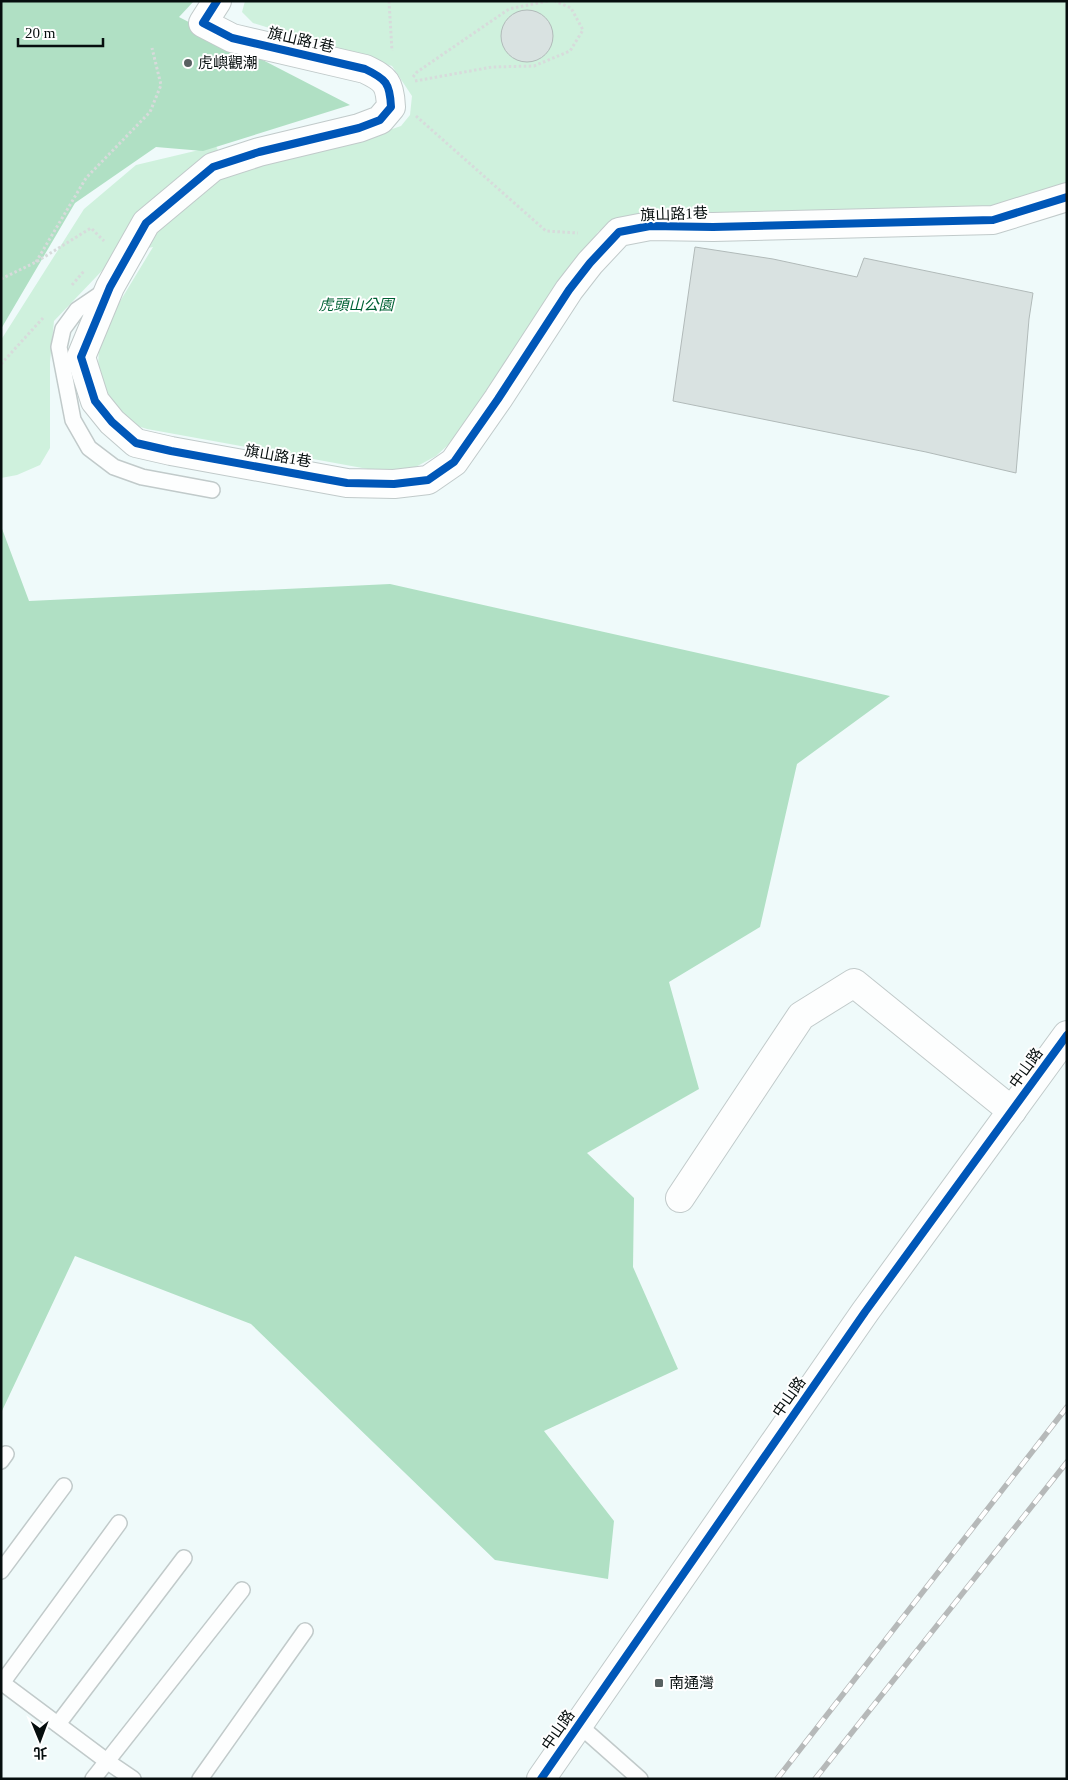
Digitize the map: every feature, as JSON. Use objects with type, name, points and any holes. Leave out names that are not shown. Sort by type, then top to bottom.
[{"type":"street","name":"旗山路1巷","points":[[217,1],[203,23],[232,38],[364,69],[381,77],[391,90],[391,107],[380,120],[359,128],[259,152],[213,167],[146,223],[110,287],[81,357],[95,401],[112,422],[136,443],[347,483],[394,484],[428,480],[454,462],[498,399],[569,290],[590,263],[620,232],[650,226],[713,227],[993,220],[1067,197]]},
{"type":"street","points":[[680,1198],[801,1016],[854,983],[1012,1111]]},
{"type":"street","name":"中山路","points":[[541,1779],[866,1312],[1067,1035]]},
{"type":"lane","points":[[110,287],[77,310],[63,329],[59,347],[73,420],[89,448],[114,468],[142,477],[212,490]]},
{"type":"lane","points":[[1,1571],[64,1486]]},
{"type":"lane","points":[[119,1523],[2,1682],[133,1779]]},
{"type":"lane","points":[[58,1724],[184,1558]]},
{"type":"lane","points":[[93,1779],[242,1590]]},
{"type":"lane","points":[[200,1779],[305,1631]]},
{"type":"lane","points":[[579,1725],[640,1779]]},
{"type":"path","points":[[389,1],[392,53]]},
{"type":"path","points":[[548,1],[510,9],[416,72],[410,81],[420,81],[492,67],[534,66],[570,51],[583,30],[571,8],[555,1]]},
{"type":"path","points":[[36,262],[86,178],[150,112],[161,85],[152,48]]},
{"type":"path","points":[[414,114],[546,231],[591,234],[620,232]]},
{"type":"path","points":[[1,279],[36,262],[91,228]]},
{"type":"green space","points":[[1,1],[194,1],[179,17],[350,105],[203,151],[156,147],[75,203],[1,329]]},
{"type":"green space","name":"虎頭山公園","points":[[245,1],[1067,1],[1067,185],[966,213],[882,220],[658,213],[626,216],[598,232],[462,432],[436,456],[410,470],[379,471],[147,429],[125,422],[105,394],[98,374],[99,336],[153,247],[118,254],[54,321],[50,362],[50,448],[40,465],[17,475],[1,478],[1,340],[84,209],[136,165],[216,146],[229,173],[360,140],[401,126],[410,115],[412,96],[392,66],[253,23],[242,12]]},
{"type":"green space","points":[[1,526],[29,601],[390,584],[890,696],[797,764],[760,927],[669,982],[699,1089],[587,1153],[634,1198],[633,1267],[678,1369],[544,1431],[614,1521],[608,1579],[495,1560],[251,1324],[75,1256],[1,1413]]},
{"type":"building","points":[[527,10],[537,12],[545,18],[551,26],[553,36],[551,46],[545,54],[537,60],[527,62],[517,60],[509,54],[503,46],[501,36],[503,26],[509,18],[517,12]]},
{"type":"building","points":[[695,247],[773,259],[857,277],[864,258],[1033,293],[1029,319],[1016,473],[926,452],[673,401]]},
{"type":"railway","points":[[777,1779],[1067,1407]]},
{"type":"railway","points":[[815,1779],[1067,1462]]},
{"type":"cycle path","points":[[217,1],[203,23],[232,38],[365,69],[386,83],[391,107],[380,120],[359,128],[259,152],[213,167],[146,223],[110,287],[81,357],[95,401],[112,422],[136,443],[347,483],[394,484],[428,480],[454,462],[498,399],[569,290],[590,263],[619,232],[650,226],[713,227],[993,220],[1067,197]]},
{"type":"cycle path","points":[[541,1779],[865,1312],[1067,1035]]},
{"type":"place","name":"虎嶼觀潮","points":[[188,63]]},
{"type":"place","name":"南通灣","points":[[659,1683]]}]
